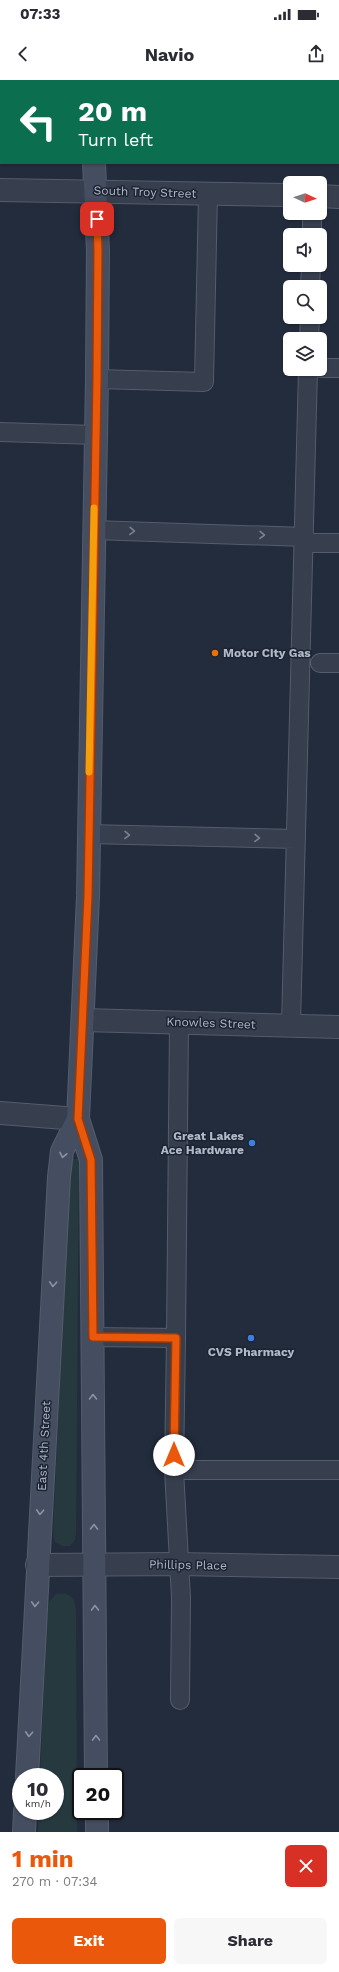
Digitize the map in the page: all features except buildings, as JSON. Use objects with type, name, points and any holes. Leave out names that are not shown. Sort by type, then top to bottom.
[{"type":"street","name":"East 4th Street","points":[[94,164],[98,251],[97,380],[88,834],[83,1020],[78,1119],[91,1160],[96,1768]]},
{"type":"street","name":"South Troy Street","points":[[0,190],[95,190],[283,195]]},
{"type":"street","points":[[327,196],[339,197]]},
{"type":"street","name":"Knowles Street","points":[[83,1020],[339,1027]]},
{"type":"street","points":[[0,1113],[78,1119]]},
{"type":"street","name":"East 4th Street","points":[[27,1768],[37,1565],[59,1176],[62,1151],[78,1119]]},
{"type":"street","name":"Phillips Place","points":[[37,1565],[94,1566],[179,1564],[339,1567]]},
{"type":"street","points":[[24,1832],[25,1820]]},
{"type":"street","points":[[97,1820],[97,1832]]},
{"type":"lane","points":[[97,380],[204,382],[208,194]]},
{"type":"lane","points":[[327,368],[339,368]]},
{"type":"lane","points":[[291,1025],[305,540],[308,376]]},
{"type":"lane","points":[[0,432],[96,435]]},
{"type":"lane","points":[[93,530],[305,540],[339,544]]},
{"type":"lane","points":[[320,663],[339,663]]},
{"type":"lane","points":[[88,834],[296,839]]},
{"type":"lane","points":[[179,1022],[174,1470],[181,1597],[180,1700]]},
{"type":"lane","points":[[93,1337],[176,1338]]},
{"type":"lane","points":[[174,1470],[339,1470]]},
{"type":"green space","points":[[70,1159],[79,1159],[76,1534],[75,1540],[70,1546],[62,1546],[55,1542],[53,1534]]},
{"type":"green space","points":[[56,1594],[68,1595],[73,1599],[76,1610],[77,1768],[72,1768],[72,1820],[77,1820],[77,1832],[38,1832],[39,1820],[64,1820],[64,1768],[40,1768],[47,1611],[49,1602]]},
{"type":"slow traffic","points":[[89,772],[94,508]]},
{"type":"place","name":"Motor City Gas","points":[[215,653]]},
{"type":"place","name":"Great Lakes Ace Hardware","points":[[252,1143]]},
{"type":"place","name":"CVS Pharmacy","points":[[251,1338]]},
{"type":"route","points":[[97,219],[97,380],[88,818],[88,896],[78,1119],[91,1160],[93,1337],[131,1336],[176,1338],[174,1455]]}]
